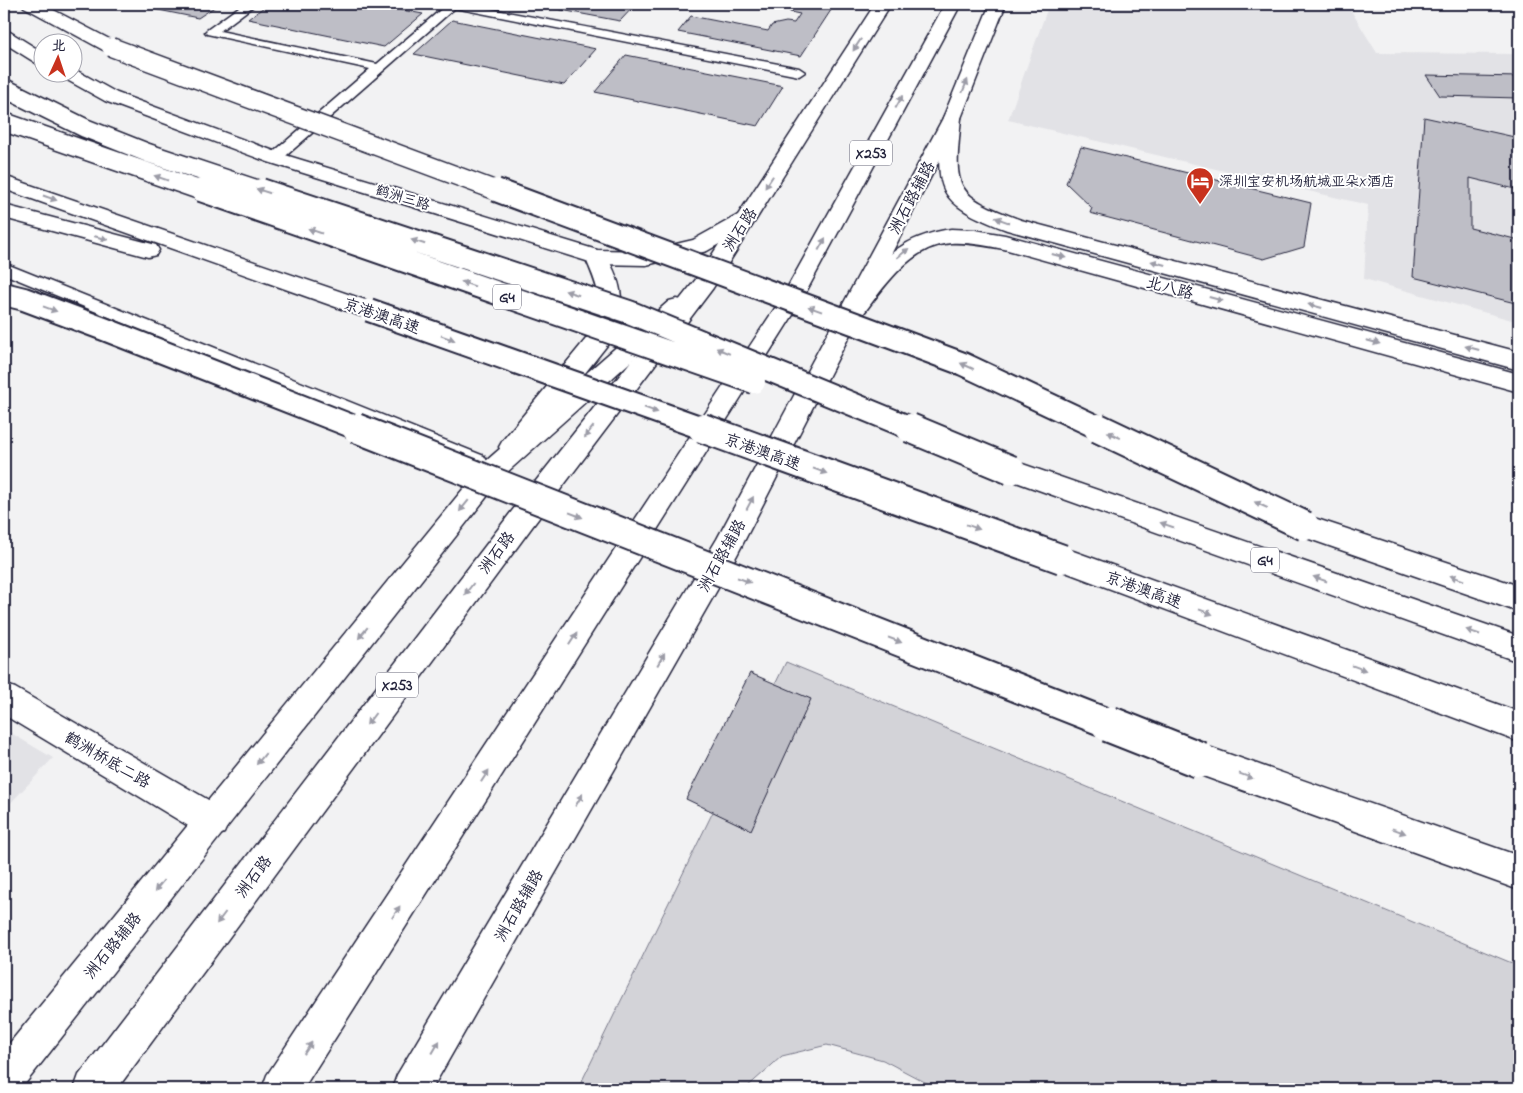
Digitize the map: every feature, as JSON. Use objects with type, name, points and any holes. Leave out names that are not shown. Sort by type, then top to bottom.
[{"type":"main road","points":[[30,4],[111,47],[963,364],[1305,526],[1519,599]]},
{"type":"main road","name":"洲石路","points":[[93,1089],[522,519],[705,283],[883,4]]},
{"type":"main road","name":"X253","points":[[281,1089],[790,302],[953,4]]},
{"type":"main road","name":"洲石路辅路","points":[[411,1089],[726,547],[952,118],[998,4]]},
{"type":"main road","points":[[5,40],[32,54]]},
{"type":"main road","name":"鹤洲三路","points":[[82,81],[111,97],[275,158],[596,257],[646,258],[698,246],[745,220]]},
{"type":"main road","points":[[4,88],[85,128],[148,152],[629,312],[1011,470]]},
{"type":"main road","name":"北八路","points":[[952,118],[946,163],[949,183],[956,197],[976,211],[1014,225],[1519,360]]},
{"type":"main road","name":"G4","points":[[4,122],[117,163],[1011,470],[1519,648]]},
{"type":"main road","name":"京港澳高速","points":[[4,182],[576,383],[1519,727]]},
{"type":"main road","points":[[4,211],[369,310]]},
{"type":"main road","name":"北八路","points":[[849,316],[896,259],[910,248],[928,239],[957,235],[977,236],[1519,382]]},
{"type":"main road","points":[[495,468],[600,338],[610,319],[611,293],[596,257]]},
{"type":"main road","name":"洲石路辅路","points":[[4,1080],[495,468],[705,283]]},
{"type":"main road","points":[[4,294],[24,299],[113,332],[1200,760],[1519,874]]},
{"type":"main road","name":"鹤洲桥底二路","points":[[4,698],[212,821]]},
{"type":"lane","points":[[250,4],[211,32],[380,68]]},
{"type":"lane","points":[[275,158],[452,4],[799,72]]},
{"type":"lane","points":[[4,268],[495,468]]},
{"type":"shaded area","points":[[1049,4],[1347,4],[1377,53],[1519,54],[1519,322],[1364,279],[1368,205],[1008,120]]},
{"type":"shaded area","points":[[786,662],[1519,966],[1519,1089],[938,1089],[883,1060],[827,1045],[782,1056],[745,1089],[578,1089]]},
{"type":"shaded area","points":[[4,729],[53,758],[4,810]]},
{"type":"building","points":[[129,4],[219,4],[198,18]]},
{"type":"building","points":[[268,4],[370,4],[423,14],[384,47],[248,19]]},
{"type":"building","points":[[529,4],[636,4],[620,21]]},
{"type":"building","points":[[787,4],[835,4],[801,56],[678,32],[691,16],[768,31],[772,25],[786,22],[794,23],[800,14],[790,12],[785,6]]},
{"type":"building","points":[[452,20],[596,49],[564,85],[414,54]]},
{"type":"building","points":[[626,55],[783,86],[758,126],[595,92]]},
{"type":"building","points":[[1426,75],[1519,77],[1519,98],[1440,96]]},
{"type":"building","points":[[1424,117],[1519,138],[1519,190],[1470,178],[1470,228],[1519,240],[1519,304],[1413,277]]},
{"type":"building","name":"深圳宝安机场航城亚朵X酒店","points":[[1081,147],[1311,203],[1304,247],[1264,259],[1090,213],[1092,208],[1066,183]]},
{"type":"building","points":[[750,673],[811,699],[751,830],[686,799]]},
{"type":"place","name":"深圳宝安机场航城亚朵X酒店","points":[[1200,205]]}]
